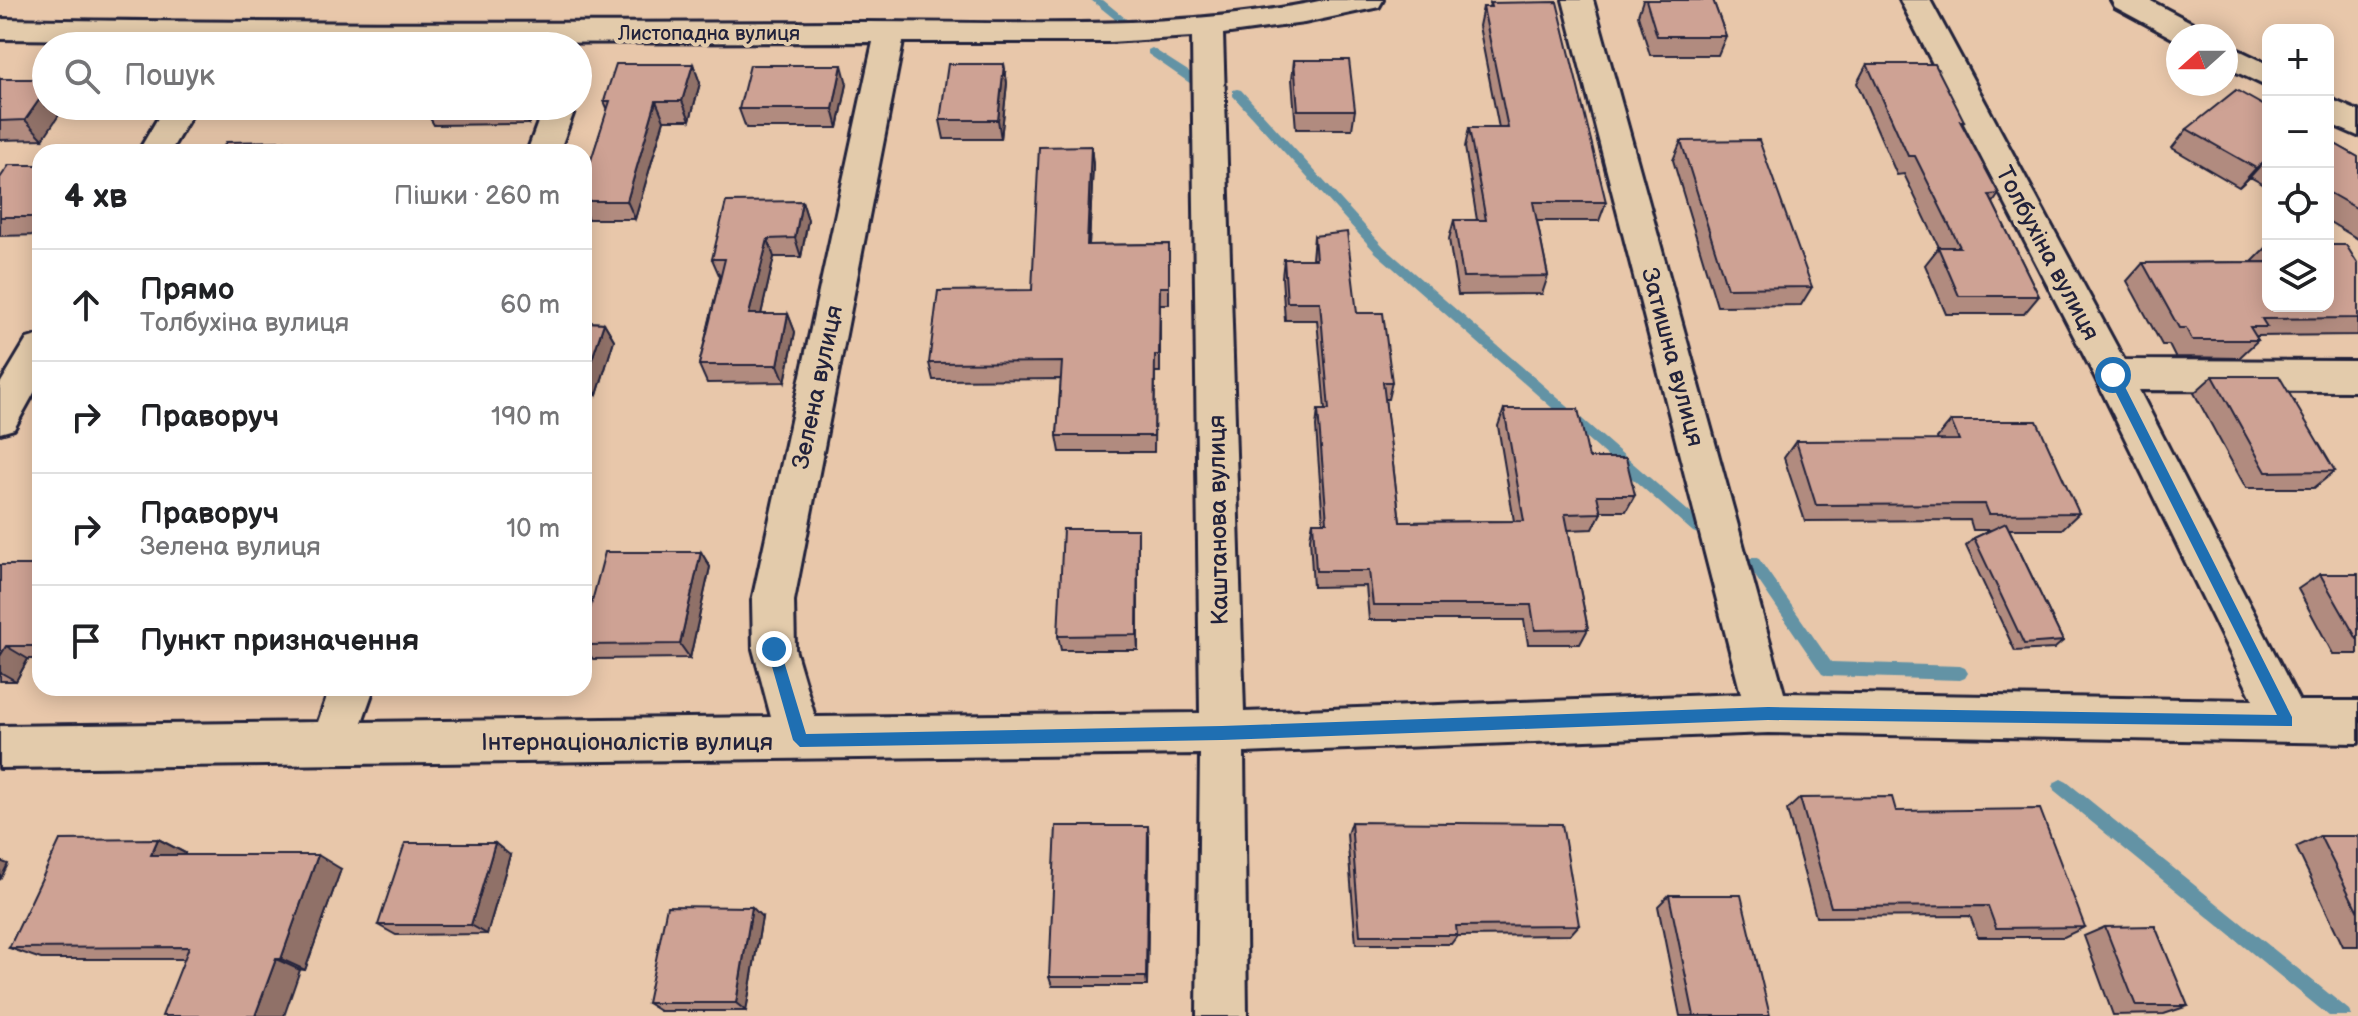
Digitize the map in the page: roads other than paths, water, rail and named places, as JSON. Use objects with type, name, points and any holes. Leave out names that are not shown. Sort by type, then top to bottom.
[{"type":"street","points":[[225,32],[246,0]]},
{"type":"street","points":[[587,32],[600,0]]},
{"type":"street","name":"Листопадна вулиця","points":[[592,45],[890,32],[1167,30],[1199,12],[1288,17],[1368,0]]},
{"type":"street","name":"Затишна вулиця","points":[[1578,0],[1768,713]]},
{"type":"street","name":"Толбухіна вулиця","points":[[1915,0],[2113,375],[2287,722]]},
{"type":"street","points":[[2126,0],[2171,24]]},
{"type":"street","name":"Каштанова вулиця","points":[[1199,12],[1222,733],[1222,1016]]},
{"type":"street","name":"Листопадна вулиця","points":[[0,29],[66,32]]},
{"type":"street","name":"Зелена вулиця","points":[[800,740],[774,649],[773,601],[890,32]]},
{"type":"street","points":[[2238,61],[2262,74]]},
{"type":"street","points":[[2334,112],[2358,125]]},
{"type":"street","points":[[159,144],[173,120]]},
{"type":"street","points":[[546,144],[555,120]]},
{"type":"street","points":[[0,418],[32,363]]},
{"type":"street","points":[[2113,375],[2358,376]]},
{"type":"street","points":[[332,744],[349,696]]},
{"type":"street","name":"Інтернаціоналістів вулиця","points":[[0,747],[1222,733],[1768,713],[2358,722]]},
{"type":"waterway","points":[[1096,0],[1131,27]]},
{"type":"waterway","points":[[1152,52],[1198,83]]},
{"type":"waterway","points":[[1237,93],[1380,250],[1698,528]]},
{"type":"waterway","points":[[1754,563],[1827,669],[1960,673]]},
{"type":"waterway","points":[[2061,787],[2343,1016]]}]
